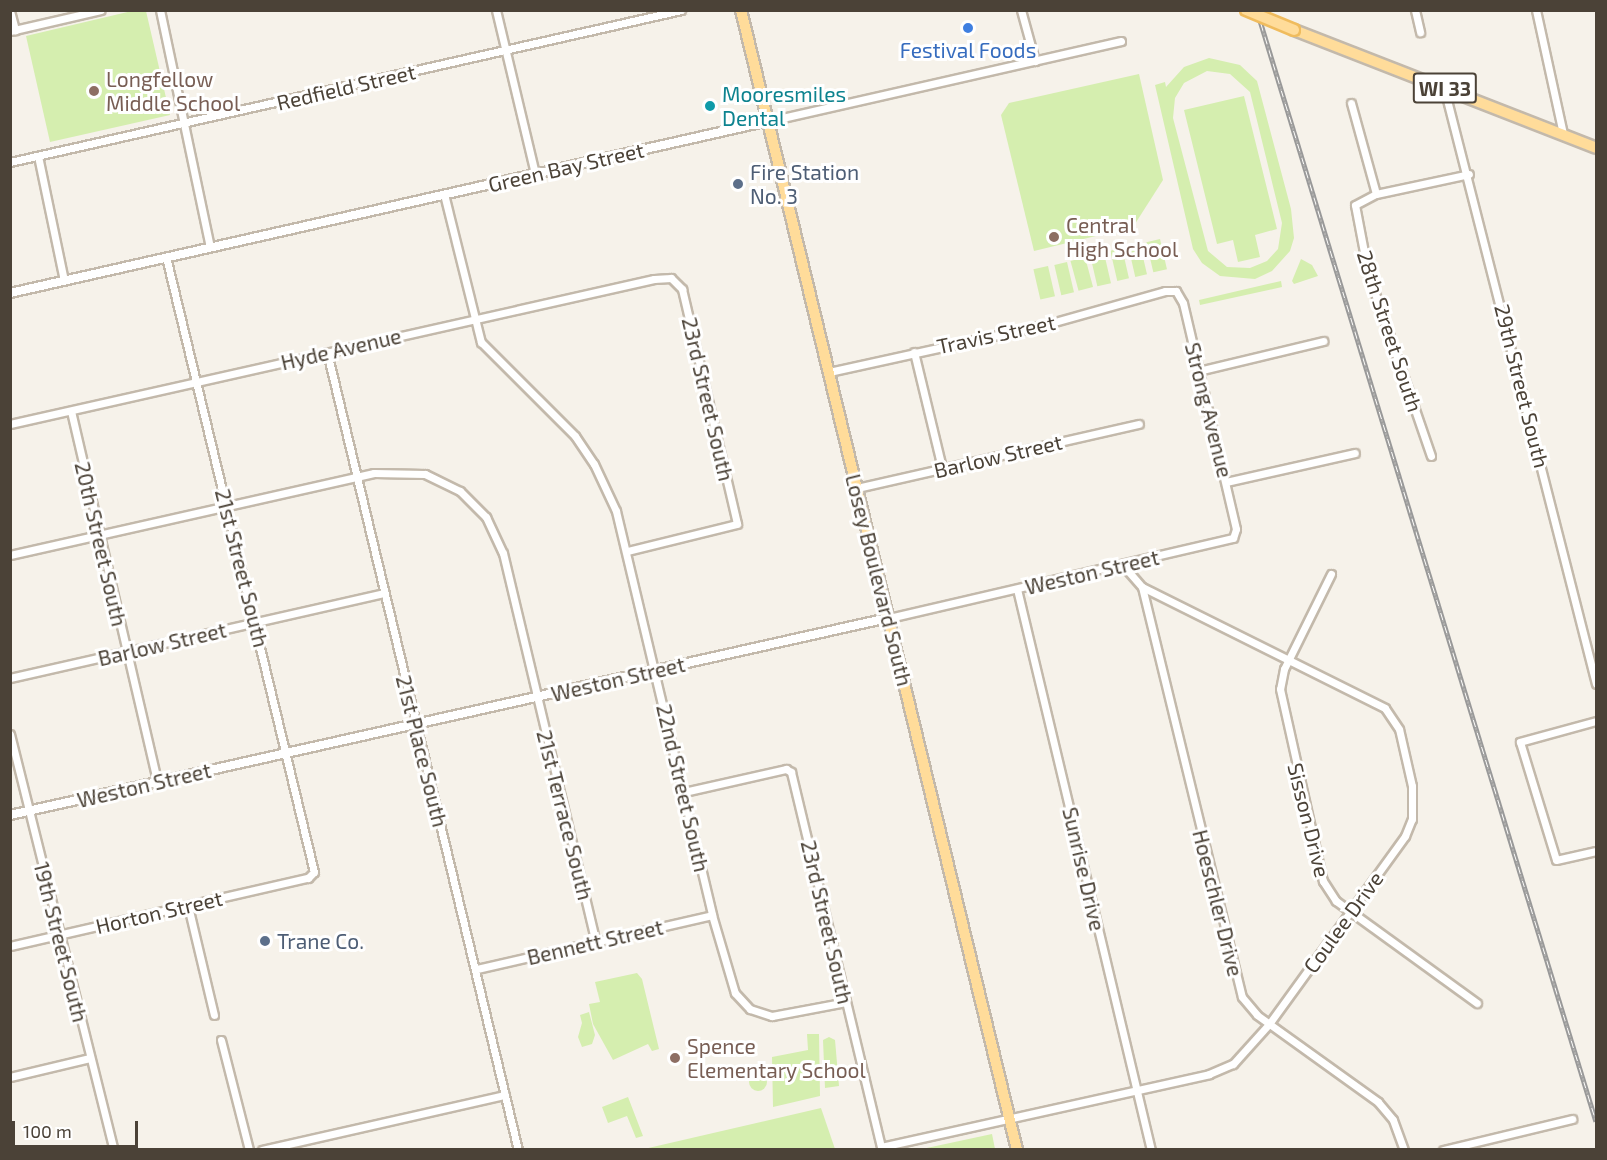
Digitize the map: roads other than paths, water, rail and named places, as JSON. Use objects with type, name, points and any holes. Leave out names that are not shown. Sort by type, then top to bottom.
[{"type":"main road","name":"Losey Boulevard South","points":[[741,10],[1017,1149]]},
{"type":"main road","name":"WI 33","points":[[1246,10],[1563,134],[1596,150]]},
{"type":"street","points":[[10,11],[13,31],[101,10]]},
{"type":"street","points":[[160,10],[210,247]]},
{"type":"street","points":[[496,10],[535,174]]},
{"type":"street","name":"Redfield Street","points":[[10,162],[681,10]]},
{"type":"street","points":[[1021,10],[1035,61]]},
{"type":"street","points":[[1415,10],[1420,32]]},
{"type":"street","points":[[1536,10],[1563,134]]},
{"type":"street","name":"Green Bay Street","points":[[10,292],[1121,41]]},
{"type":"street","name":"29th Street South","points":[[1444,88],[1469,174],[1596,684]]},
{"type":"street","points":[[1351,103],[1376,194],[1469,174]]},
{"type":"street","points":[[39,156],[64,280]]},
{"type":"street","name":"22nd Street South","points":[[444,194],[481,342],[489,353],[556,416],[587,453],[612,501],[627,551],[729,981],[750,1008],[785,1016],[846,1002]]},
{"type":"street","name":"28th Street South","points":[[1376,194],[1355,205],[1368,273],[1431,456]]},
{"type":"street","name":"21st Street South","points":[[166,257],[314,872],[308,878]]},
{"type":"street","name":"Hyde Avenue","points":[[10,424],[654,279],[671,278]]},
{"type":"street","name":"23rd Street South","points":[[627,551],[737,524],[682,289],[671,278]]},
{"type":"street","name":"Strong Avenue","points":[[1161,294],[1174,290],[1180,295],[1236,532],[1225,542]]},
{"type":"street","name":"Travis Street","points":[[829,372],[1051,323],[1161,294]]},
{"type":"street","points":[[1198,371],[1323,341]]},
{"type":"street","name":"21st Place South","points":[[327,352],[415,724],[477,969],[518,1149]]},
{"type":"street","points":[[914,352],[942,468]]},
{"type":"street","name":"20th Street South","points":[[70,411],[157,782]]},
{"type":"street","name":"Barlow Street","points":[[857,488],[1139,424]]},
{"type":"street","points":[[1226,482],[1355,453]]},
{"type":"street","name":"21st Terrace South","points":[[356,477],[391,471],[424,474],[460,491],[478,507],[502,553],[596,942]]},
{"type":"street","points":[[10,555],[356,477]]},
{"type":"street","name":"Weston Street","points":[[10,815],[1225,542]]},
{"type":"street","name":"Coulee Drive","points":[[881,1147],[1010,1120],[1226,1067],[1245,1054],[1269,1024],[1405,836],[1412,819],[1413,794],[1399,729],[1391,713],[1377,702],[1142,587],[1123,565]]},
{"type":"street","name":"Sisson Drive","points":[[1331,574],[1281,679],[1280,698],[1321,870],[1331,897],[1477,1003]]},
{"type":"street","name":"Hoeschler Drive","points":[[1142,587],[1238,986],[1247,1005],[1269,1024],[1378,1102],[1393,1120],[1404,1149]]},
{"type":"street","name":"Sunrise Drive","points":[[1017,589],[1151,1149]]},
{"type":"street","name":"Barlow Street","points":[[10,678],[384,593]]},
{"type":"street","points":[[1596,722],[1520,742],[1556,860],[1596,851]]},
{"type":"street","name":"19th Street South","points":[[10,734],[114,1149]]},
{"type":"street","name":"23rd Street South","points":[[684,792],[786,769],[793,777],[881,1147]]},
{"type":"street","name":"Horton Street","points":[[10,946],[308,878]]},
{"type":"street","points":[[188,906],[214,1015]]},
{"type":"street","name":"Bennett Street","points":[[477,969],[712,915]]},
{"type":"street","points":[[221,1040],[249,1149]]},
{"type":"street","points":[[10,1077],[90,1058]]},
{"type":"street","points":[[262,1149],[505,1095]]},
{"type":"street","points":[[1443,1149],[1572,1119]]},
{"type":"railway","points":[[1257,10],[1596,1121]]},
{"type":"place","name":"Festival Foods","points":[[968,28]]},
{"type":"place","name":"Longfellow Middle School","points":[[94,91]]},
{"type":"place","name":"Mooresmiles Dental","points":[[710,106]]},
{"type":"place","name":"Fire Station No. 3","points":[[738,184]]},
{"type":"place","name":"Central High School","points":[[1054,237]]},
{"type":"place","name":"Trane Co.","points":[[265,941]]},
{"type":"place","name":"Spence Elementary School","points":[[675,1058]]}]
